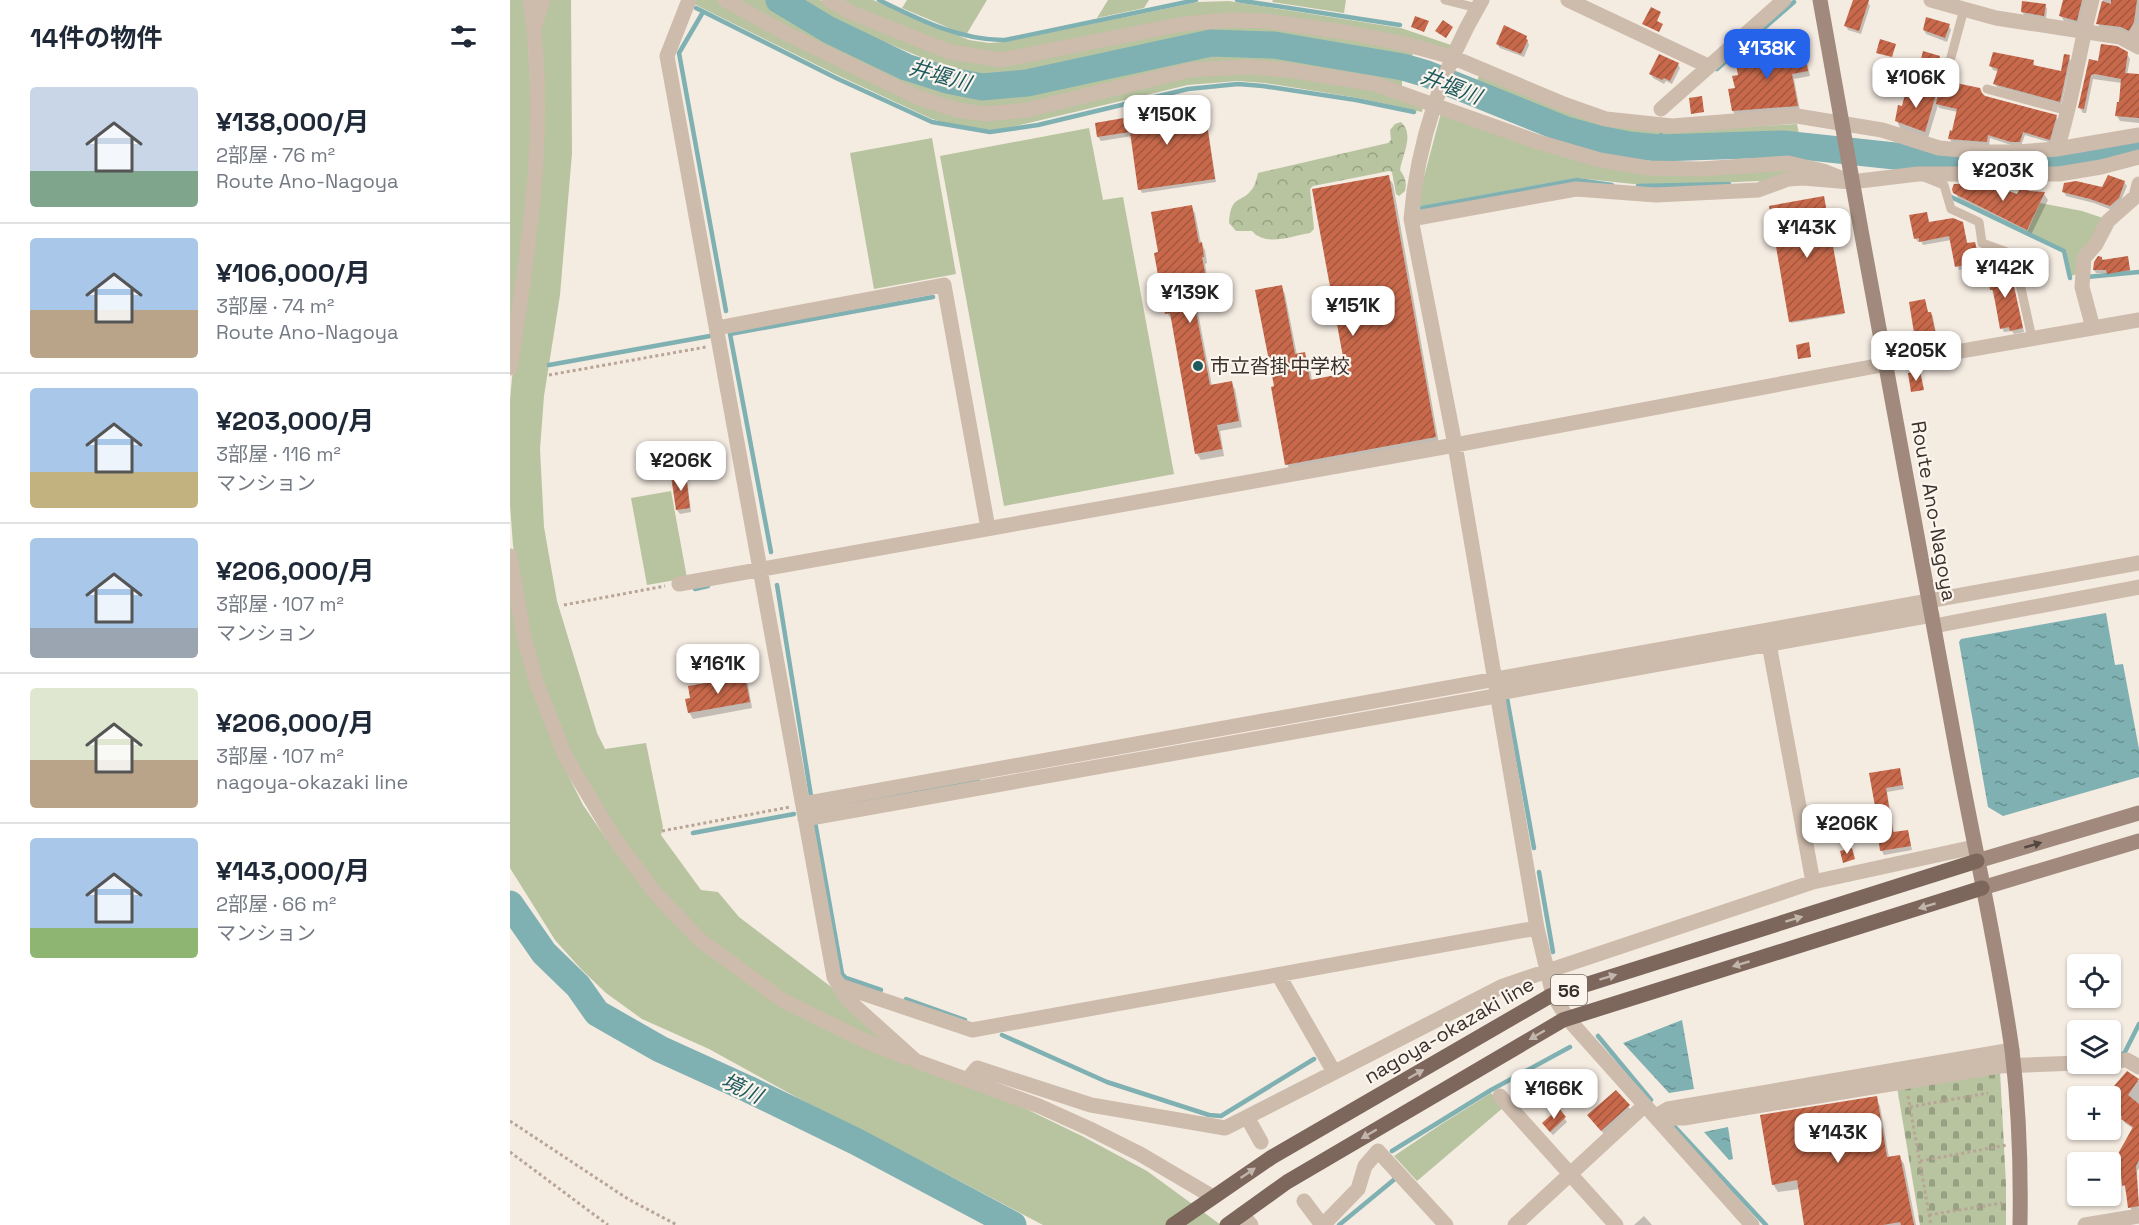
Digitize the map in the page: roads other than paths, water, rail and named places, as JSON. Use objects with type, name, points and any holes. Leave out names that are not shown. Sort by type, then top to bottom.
[{"type":"main road","name":"Route Ano-Nagoya","points":[[1820,0],[2012,1050],[2020,1157],[2020,1225]]},
{"type":"main road","points":[[1976,854],[2139,813]]},
{"type":"main road","points":[[1982,888],[2139,841]]},
{"type":"main road","name":"nagoya-okazaki line","points":[[1173,1225],[1272,1157],[1553,995],[1976,854]]},
{"type":"main road","name":"56","points":[[1227,1225],[1246,1220],[1287,1182],[1568,1018],[1982,888]]},
{"type":"street","points":[[510,368],[528,252],[537,158],[539,105],[530,0]]},
{"type":"street","points":[[534,28],[543,0]]},
{"type":"street","points":[[689,0],[667,56],[834,977],[848,1000],[916,1061]]},
{"type":"street","points":[[724,0],[789,35],[917,97],[957,110],[985,114],[1015,112],[1054,105],[1189,70],[1247,67],[1289,70],[1375,84],[1600,160],[1648,168],[1701,169],[1788,163],[1851,178]]},
{"type":"street","points":[[829,0],[852,13],[950,52],[1001,60],[1183,24],[1229,20],[1266,21],[1345,32],[1405,44],[1451,59],[1606,119],[1672,126],[1797,116],[1882,130],[1939,148],[1985,152],[2057,149],[2139,135]]},
{"type":"street","points":[[1568,0],[1708,66]]},
{"type":"street","points":[[1661,109],[1784,0]]},
{"type":"street","points":[[1931,0],[1996,18],[2138,40]]},
{"type":"street","points":[[2057,149],[2068,111],[2092,0]]},
{"type":"street","points":[[1479,4],[1451,59],[1435,104],[1414,186],[1411,219],[1455,445],[1537,928],[1553,995],[1568,1018],[1752,1225]]},
{"type":"street","points":[[1411,219],[1576,189],[1656,195],[1758,190],[1788,179],[1918,174],[2059,174],[2101,167],[2139,157]]},
{"type":"street","points":[[2092,328],[2082,287],[2084,258],[2096,244],[2108,221],[2136,196],[2139,184]]},
{"type":"street","points":[[717,328],[944,285],[988,528]]},
{"type":"street","points":[[679,584],[2139,320]]},
{"type":"street","points":[[510,556],[522,628],[537,684],[565,756],[614,838],[656,894],[700,940],[782,1000],[863,1040],[1039,1106],[1090,1129],[1140,1154],[1206,1202]]},
{"type":"street","points":[[1496,687],[1769,644],[1931,614],[2139,563]]},
{"type":"street","points":[[804,812],[1478,699],[1496,687],[1931,614],[2139,587]]},
{"type":"street","points":[[1769,644],[1812,882]]},
{"type":"street","points":[[967,1080],[977,1068],[1091,1105],[1226,1128],[1503,986],[1812,882],[1976,854]]},
{"type":"street","points":[[841,986],[972,1030],[1537,928]]},
{"type":"street","points":[[1280,976],[1334,1072]]},
{"type":"street","points":[[1515,1225],[1569,1174],[1668,1109],[2012,1050]]},
{"type":"street","points":[[2121,1060],[2127,1060],[2139,1067]]},
{"type":"street","points":[[1655,1116],[1684,1118],[2000,1066],[2067,1064]]},
{"type":"street","points":[[1500,1096],[1616,1225]]},
{"type":"street","points":[[1247,1117],[1261,1142]]},
{"type":"street","points":[[1304,1201],[1323,1225],[1358,1189],[1365,1167],[1378,1151],[1446,1225]]},
{"type":"street","points":[[2085,1225],[2139,1216]]},
{"type":"lane","points":[[1444,0],[1479,4]]},
{"type":"lane","points":[[1946,76],[1964,9]]},
{"type":"lane","points":[[1988,88],[2068,111]]},
{"type":"lane","points":[[1918,174],[1944,185],[1951,209],[1979,222],[1982,243],[2007,252],[2015,261],[2032,338]]},
{"type":"water","points":[[2106,613],[2115,665],[2123,664],[2139,749],[2139,777],[2003,816],[1988,807],[1959,642],[1961,639]]},
{"type":"water","points":[[1682,1020],[1694,1089],[1669,1093],[1623,1043]]},
{"type":"water","points":[[1728,1127],[1733,1159],[1729,1160],[1704,1132]]},
{"type":"waterway","name":"井堰川","points":[[779,0],[829,30],[906,67],[947,80],[982,87],[1027,83],[1211,43],[1274,45],[1403,67],[1427,74],[1566,130],[1629,145],[1659,148],[1783,144],[1969,164],[2067,161],[2139,146]]},
{"type":"waterway","points":[[879,0],[940,28],[972,37],[1005,40],[1196,0]]},
{"type":"waterway","points":[[1237,0],[1400,25]]},
{"type":"waterway","points":[[1717,69],[1794,2]]},
{"type":"waterway","points":[[696,8],[836,78],[932,122],[990,132],[1038,125],[1188,89],[1238,84],[1356,100],[1414,112]]},
{"type":"waterway","points":[[703,12],[679,53],[726,311]]},
{"type":"waterway","points":[[1659,148],[1661,135]]},
{"type":"waterway","points":[[1422,208],[1577,180],[1612,185]]},
{"type":"waterway","points":[[1638,186],[1729,184]]},
{"type":"waterway","points":[[1949,196],[2064,251],[2070,278]]},
{"type":"waterway","points":[[2087,277],[2139,272]]},
{"type":"waterway","points":[[771,552],[730,334],[933,297]]},
{"type":"waterway","points":[[549,365],[710,336]]},
{"type":"waterway","points":[[777,585],[811,796]]},
{"type":"waterway","points":[[695,589],[708,586]]},
{"type":"waterway","points":[[1507,698],[1534,848]]},
{"type":"waterway","points":[[830,807],[978,780]]},
{"type":"waterway","points":[[693,833],[794,814]]},
{"type":"waterway","points":[[815,822],[842,974],[846,978],[881,990]]},
{"type":"waterway","points":[[1539,872],[1553,952]]},
{"type":"waterway","name":"境川","points":[[510,904],[544,953],[578,986],[597,1013],[660,1049],[857,1142],[1013,1225]]},
{"type":"waterway","points":[[906,999],[965,1020]]},
{"type":"waterway","points":[[2121,1054],[2124,1054],[2139,1024]]},
{"type":"waterway","points":[[1002,1035],[1107,1082],[1209,1115],[1221,1116],[1314,1059]]},
{"type":"waterway","points":[[1598,1036],[1651,1100]]},
{"type":"waterway","points":[[1392,1151],[1491,1090],[1570,1047]]},
{"type":"waterway","points":[[1675,1127],[1766,1225]]},
{"type":"waterway","points":[[1339,1225],[1396,1178],[1394,1176]]},
{"type":"place","name":"市立沓掛中学校","points":[[1198,366]]}]
